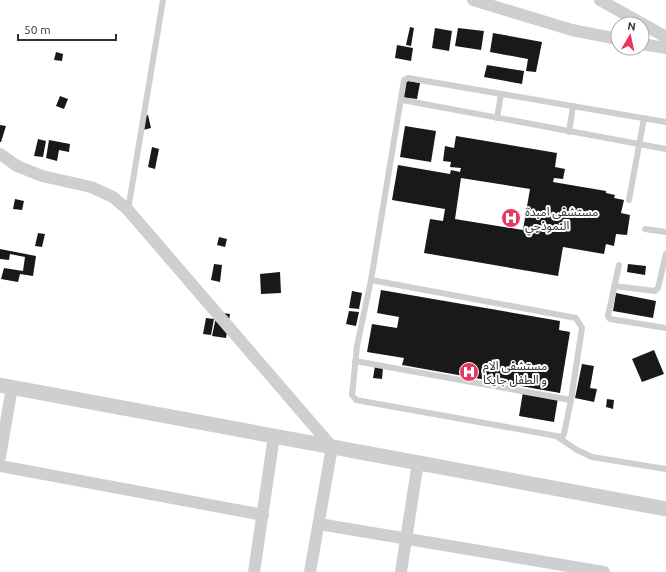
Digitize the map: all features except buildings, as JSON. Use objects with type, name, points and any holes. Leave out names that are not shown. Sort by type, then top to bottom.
[{"type":"street","points":[[473,0],[572,30],[610,37]]},
{"type":"street","points":[[600,0],[666,37]]},
{"type":"street","points":[[650,45],[666,48]]},
{"type":"street","points":[[0,154],[17,166],[42,176],[92,187],[113,197],[128,210],[332,447],[320,524],[310,572]]},
{"type":"street","points":[[0,458],[6,386],[666,508]]},
{"type":"street","points":[[254,572],[274,436]]},
{"type":"street","points":[[401,572],[418,462]]},
{"type":"street","points":[[0,466],[263,515]]},
{"type":"street","points":[[320,524],[604,572]]},
{"type":"lane","points":[[128,210],[164,0]]},
{"type":"lane","points":[[666,122],[406,78],[371,280],[355,361],[352,395],[356,400],[559,438],[577,450],[592,457],[666,469]]},
{"type":"lane","points":[[497,118],[501,94]]},
{"type":"lane","points":[[402,100],[666,149]]},
{"type":"lane","points":[[569,132],[573,106]]},
{"type":"lane","points":[[629,200],[644,118]]},
{"type":"lane","points":[[645,229],[666,232]]},
{"type":"lane","points":[[614,286],[655,291],[658,288],[666,254]]},
{"type":"lane","points":[[619,264],[608,316],[610,319],[666,328]]},
{"type":"lane","points":[[371,280],[576,318],[582,328],[571,400],[564,434],[559,438]]},
{"type":"lane","points":[[355,361],[571,400]]},
{"type":"place","name":"مستشفى امبدة النموذجي","points":[[511,218]]},
{"type":"place","name":"مستشفى الام و الطفل جايكا","points":[[469,372]]}]
